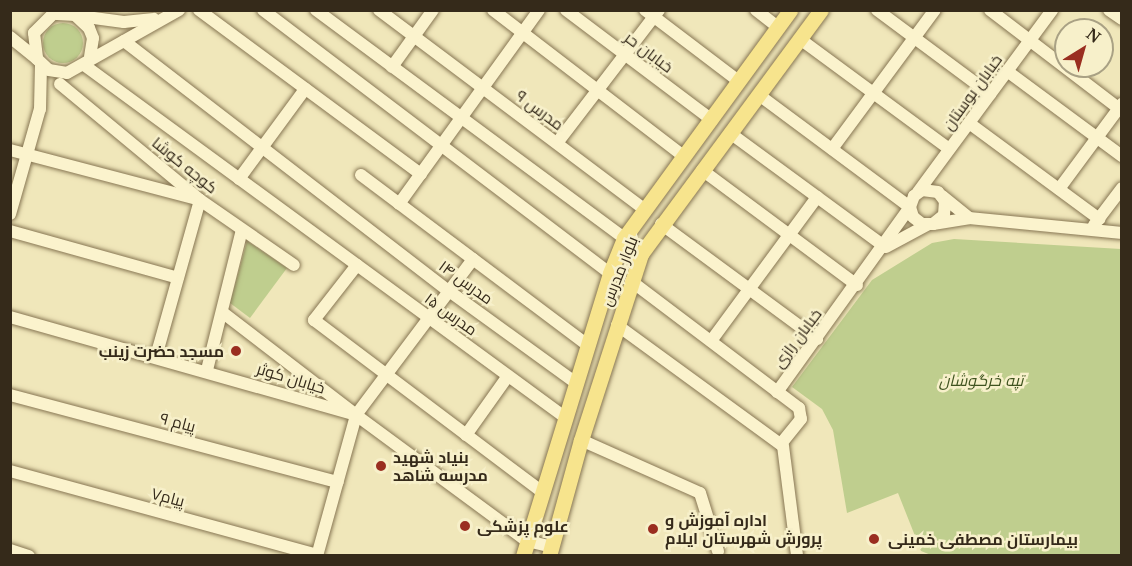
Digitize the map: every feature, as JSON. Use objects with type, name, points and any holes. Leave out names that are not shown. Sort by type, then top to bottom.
[{"type":"main road","name":"بلوار مدرس","points":[[525,548],[610,273],[624,238],[790,10]]},
{"type":"main road","name":"بلوار مدرس","points":[[551,551],[581,440],[616,325],[641,254],[821,10]]},
{"type":"main road","points":[[712,120],[730,133]]},
{"type":"street","points":[[39,10],[53,14],[124,22],[158,19]]},
{"type":"street","points":[[10,37],[39,62],[58,73],[83,64],[158,19],[179,10]]},
{"type":"street","points":[[199,10],[421,174]]},
{"type":"street","points":[[263,10],[610,273]]},
{"type":"street","points":[[316,10],[624,238]]},
{"type":"street","name":"مدرس ۹","points":[[379,10],[645,210]]},
{"type":"street","points":[[392,67],[433,10]]},
{"type":"street","points":[[493,10],[683,156]]},
{"type":"street","points":[[399,204],[538,10]]},
{"type":"street","name":"خیابان حر","points":[[566,10],[712,120]]},
{"type":"street","points":[[756,10],[778,27]]},
{"type":"street","points":[[877,10],[990,94]]},
{"type":"street","points":[[832,149],[935,10]]},
{"type":"street","points":[[990,10],[1120,107],[1059,189]]},
{"type":"street","name":"خیابان بوستان","points":[[918,192],[1052,10]]},
{"type":"street","points":[[1109,10],[1122,20]]},
{"type":"street","points":[[557,143],[625,55],[653,13],[740,81]]},
{"type":"street","points":[[10,214],[40,109],[39,62],[34,33],[53,14]]},
{"type":"street","points":[[40,109],[60,84],[83,64],[93,38],[89,28],[75,15]]},
{"type":"street","points":[[800,39],[949,149]]},
{"type":"street","name":"مدرس ۱۴","points":[[124,41],[449,291],[576,382]]},
{"type":"street","name":"مدرس ۱۵","points":[[83,64],[566,418]]},
{"type":"street","points":[[1007,71],[1122,156]]},
{"type":"street","name":"کوچه کوشا","points":[[60,84],[200,200],[294,265]]},
{"type":"street","points":[[239,179],[305,88]]},
{"type":"street","points":[[759,95],[910,207],[917,221],[930,224],[969,218],[1122,233]]},
{"type":"street","points":[[969,123],[1099,219]]},
{"type":"street","points":[[730,133],[885,247],[944,215],[942,196]]},
{"type":"street","points":[[10,150],[200,200],[156,357]]},
{"type":"street","points":[[702,170],[857,285]]},
{"type":"street","points":[[361,175],[589,346]]},
{"type":"street","points":[[1090,231],[1122,188]]},
{"type":"street","points":[[910,207],[918,192],[928,189],[942,196],[969,218]]},
{"type":"street","points":[[711,341],[817,197]]},
{"type":"street","name":"خیابان رازی","points":[[781,444],[801,419],[799,408],[777,392],[885,247],[910,207]]},
{"type":"street","points":[[661,224],[817,339]]},
{"type":"street","points":[[207,370],[242,230]]},
{"type":"street","points":[[10,231],[178,278]]},
{"type":"street","points":[[317,555],[356,415],[473,259]]},
{"type":"street","points":[[357,265],[314,320],[541,491]]},
{"type":"street","points":[[631,281],[777,392]]},
{"type":"street","points":[[222,312],[356,415]]},
{"type":"street","name":"خیابان کوثر","points":[[10,317],[207,370],[356,415],[525,548]]},
{"type":"street","points":[[616,325],[781,444],[797,555]]},
{"type":"street","points":[[466,435],[508,376]]},
{"type":"street","name":"پیام ۹","points":[[10,395],[338,482]]},
{"type":"street","points":[[581,440],[700,493],[718,550]]},
{"type":"street","name":"پیام۷","points":[[10,471],[317,555]]},
{"type":"street","points":[[525,548],[551,551]]},
{"type":"street","points":[[10,549],[29,555]]},
{"type":"green space","points":[[63,23],[71,24],[77,29],[82,35],[82,51],[77,57],[71,62],[63,63],[55,62],[49,57],[44,51],[43,43],[44,35],[49,29],[55,24]]},
{"type":"green space","name":"تپه خرگوشان","points":[[954,239],[1121,249],[1121,555],[931,555],[921,551],[898,493],[847,513],[833,430],[822,409],[792,387],[872,280],[932,243]]},
{"type":"green space","points":[[247,241],[287,268],[250,318],[230,303]]},
{"type":"place","name":"مسجد حضرت زینب","points":[[236,351]]},
{"type":"place","name":"بنیاد شهید مدرسه شاهد","points":[[381,466]]},
{"type":"place","name":"علوم پزشکی","points":[[465,526]]},
{"type":"place","name":"اداره آموزش و پرورش شهرستان ایلام","points":[[653,529]]},
{"type":"place","name":"بیمارستان مصطفی خمینی","points":[[874,539]]}]
